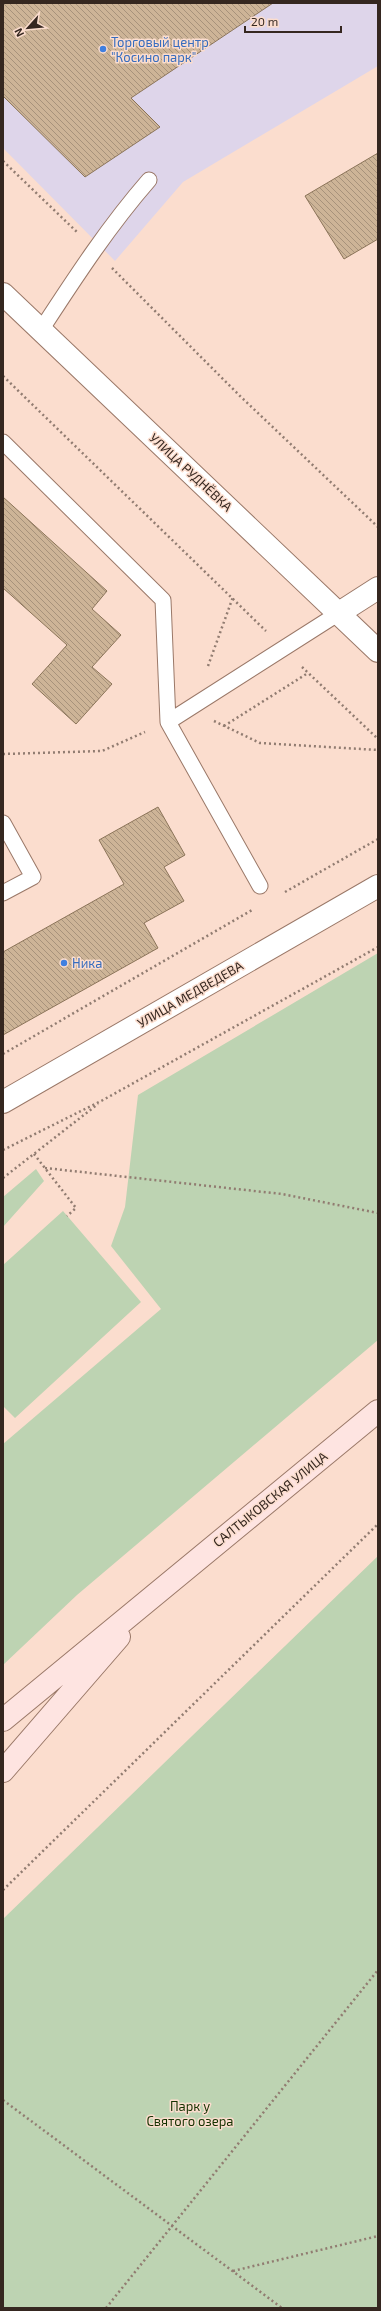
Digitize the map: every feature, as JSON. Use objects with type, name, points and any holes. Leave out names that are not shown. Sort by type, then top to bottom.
[{"type":"main road","name":"САЛТЫКОВСКАЯ УЛИЦА","points":[[3,1720],[378,1411]]},
{"type":"main road","name":"САЛТЫКОВСКАЯ УЛИЦА","points":[[3,1771],[162,1588]]},
{"type":"street","name":"УЛИЦА РУДНЁВКА","points":[[3,294],[378,650]]},
{"type":"street","points":[[339,613],[378,588]]},
{"type":"street","name":"УЛИЦА МЕДВЕДЕВА","points":[[3,1102],[378,886]]},
{"type":"lane","points":[[41,330],[94,249],[120,214],[149,180]]},
{"type":"lane","points":[[3,442],[163,600],[168,722],[260,886]]},
{"type":"lane","points":[[168,722],[339,613]]},
{"type":"lane","points":[[3,823],[34,877],[3,894]]},
{"type":"path","points":[[3,161],[94,249],[240,396],[378,527]]},
{"type":"path","points":[[3,376],[233,597],[308,673],[378,740]]},
{"type":"path","points":[[233,597],[191,708],[260,743],[378,750]]},
{"type":"path","points":[[224,726],[308,673]]},
{"type":"path","points":[[3,754],[102,751],[168,722]]},
{"type":"path","points":[[282,893],[378,839]]},
{"type":"path","points":[[3,1054],[254,909]]},
{"type":"path","points":[[3,1150],[103,1100],[378,947]]},
{"type":"path","points":[[3,1178],[103,1100]]},
{"type":"path","points":[[34,1154],[76,1208],[67,1216]]},
{"type":"path","points":[[45,1168],[282,1194],[378,1214]]},
{"type":"path","points":[[3,1890],[378,1524]]},
{"type":"path","points":[[106,2308],[378,1970]]},
{"type":"path","points":[[3,2100],[282,2308]]},
{"type":"path","points":[[233,2271],[378,2236]]},
{"type":"shaded area","points":[[3,3],[378,3],[378,66],[183,182],[115,261],[3,148]]},
{"type":"green space","points":[[378,953],[378,1340],[77,1595],[3,1665],[3,1444],[161,1309],[111,1246],[125,1207],[138,1095]]},
{"type":"green space","points":[[36,1169],[44,1181],[3,1227],[3,1197]]},
{"type":"green space","points":[[63,1211],[141,1302],[15,1418],[3,1406],[3,1265]]},
{"type":"green space","name":"Парк у Святого озера","points":[[378,1556],[378,2308],[3,2308],[3,1919]]},
{"type":"building","name":"Торговый центр \"Косино парк\"","points":[[3,3],[273,3],[131,98],[160,127],[85,177],[3,96]]},
{"type":"building","points":[[378,153],[378,239],[344,259],[305,196]]},
{"type":"building","points":[[3,497],[107,591],[92,609],[121,635],[92,667],[112,684],[76,724],[32,684],[67,645],[3,588]]},
{"type":"building","points":[[158,807],[185,855],[164,867],[184,901],[144,923],[158,948],[3,1035],[3,952],[124,884],[99,840]]},
{"type":"place","name":"Торговый центр \"Косино парк\"","points":[[103,49]]},
{"type":"place","name":"Ника","points":[[64,963]]}]
